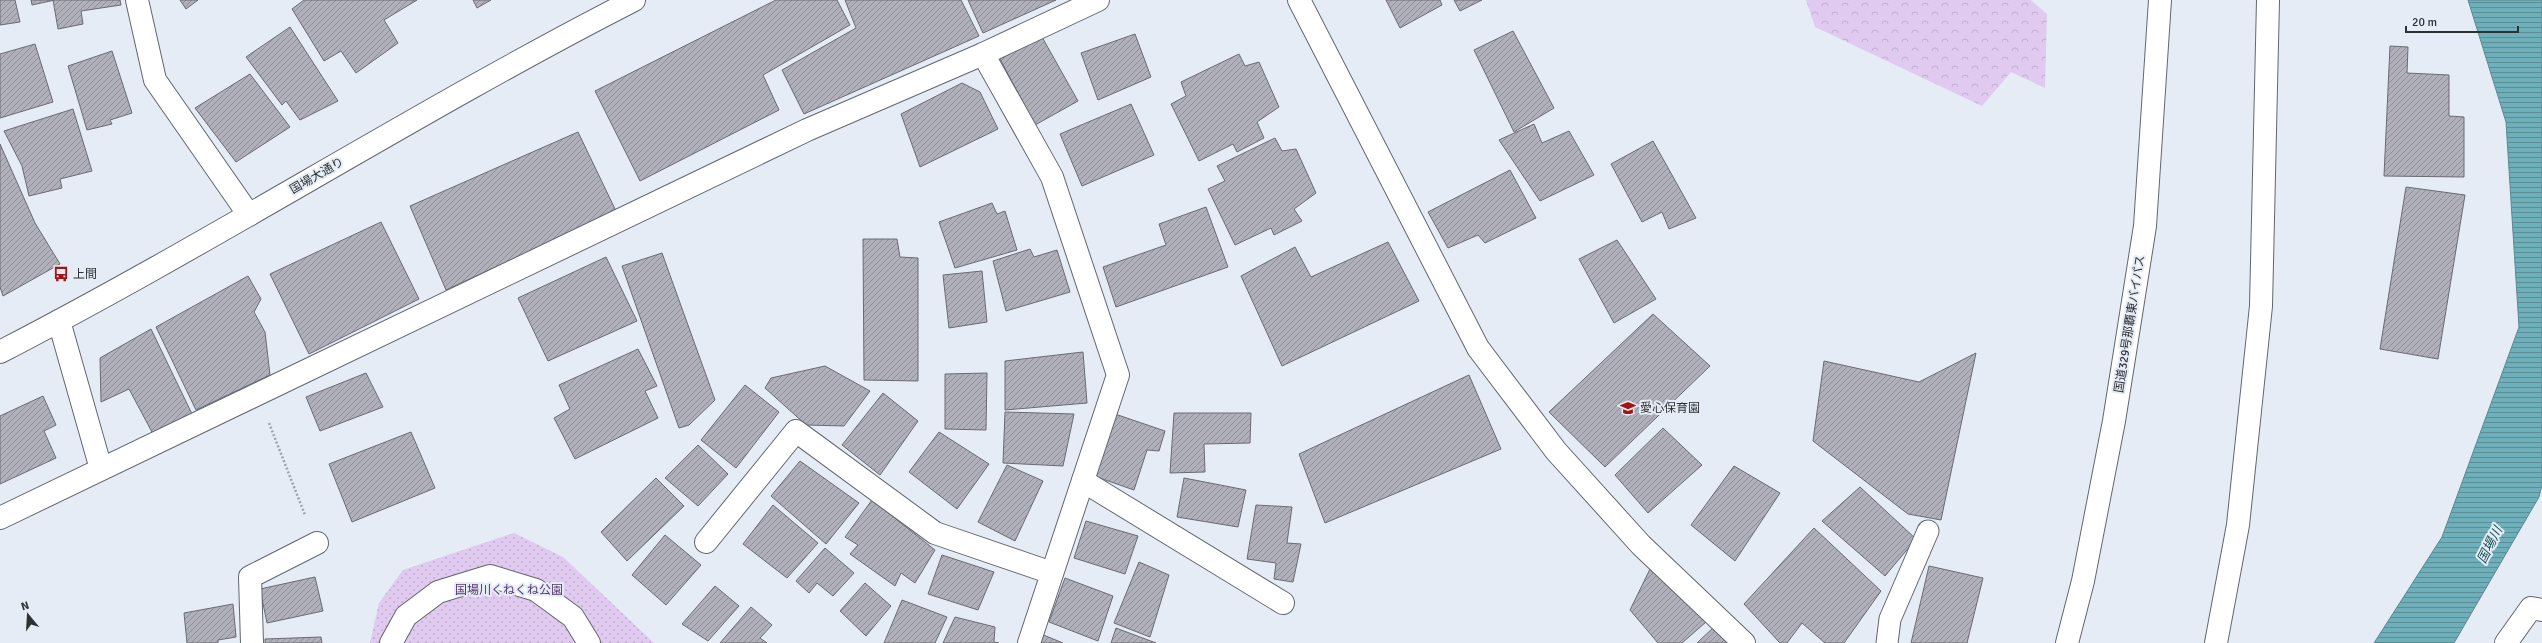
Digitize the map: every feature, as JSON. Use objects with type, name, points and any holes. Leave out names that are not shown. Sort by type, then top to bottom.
[{"type":"main road","points":[[137,0],[155,80],[250,215]]},
{"type":"main road","name":"国場大通り","points":[[0,352],[122,288],[634,0]]},
{"type":"main road","points":[[0,518],[807,130],[983,54],[1098,0]]},
{"type":"main road","points":[[1299,0],[1478,348],[1566,463],[1641,545],[1744,643]]},
{"type":"main road","name":"国道329号那覇東バイパス","points":[[2068,643],[2083,581],[2114,420],[2145,226],[2160,0]]},
{"type":"main road","points":[[2216,643],[2238,525],[2261,306],[2268,0]]},
{"type":"main road","points":[[983,54],[1052,177],[1118,375],[1029,643]]},
{"type":"main road","points":[[59,321],[101,469]]},
{"type":"main road","points":[[706,542],[796,431],[935,533],[1052,573]]},
{"type":"main road","points":[[1083,481],[1283,602]]},
{"type":"main road","points":[[252,643],[250,577],[317,543]]},
{"type":"main road","points":[[391,643],[406,616],[438,592],[490,576],[536,590],[573,617],[589,643]]},
{"type":"main road","points":[[2506,643],[2531,608],[2542,610]]},
{"type":"lane","points":[[1887,643],[1890,619],[1928,531]]},
{"type":"path","points":[[258,394],[317,543]]},
{"type":"green space","points":[[1806,0],[2031,0],[2047,14],[2045,88],[2011,72],[1982,106],[1815,27]]},
{"type":"green space","name":"国場川くねくね公園","points":[[514,533],[563,557],[654,643],[370,643],[379,603],[403,570]]},
{"type":"water","name":"国場川","points":[[2468,0],[2542,0],[2542,485],[2539,497],[2454,643],[2374,643],[2442,537],[2519,327],[2506,122]]},
{"type":"building","points":[[0,0],[15,0],[20,22],[0,25]]},
{"type":"building","points":[[31,0],[55,0],[32,5]]},
{"type":"building","points":[[53,0],[120,0],[121,5],[81,11],[83,24],[58,29]]},
{"type":"building","points":[[180,0],[198,0],[186,9]]},
{"type":"building","points":[[304,0],[417,0],[384,20],[398,43],[356,73],[341,51],[324,61],[292,9]]},
{"type":"building","points":[[473,0],[491,0],[477,8]]},
{"type":"building","points":[[776,0],[837,0],[850,25],[763,75],[779,110],[640,181],[595,91]]},
{"type":"building","points":[[845,0],[961,0],[979,36],[804,114],[782,70],[856,28]]},
{"type":"building","points":[[968,0],[1056,0],[983,33]]},
{"type":"building","points":[[1386,0],[1440,0],[1442,5],[1400,28]]},
{"type":"building","points":[[1454,0],[1482,0],[1460,11]]},
{"type":"building","points":[[290,27],[338,101],[300,120],[286,101],[282,105],[246,57]]},
{"type":"building","points":[[1513,31],[1554,108],[1514,132],[1474,50]]},
{"type":"building","points":[[1135,34],[1151,77],[1098,100],[1081,53]]},
{"type":"building","points":[[1042,37],[1078,101],[1035,125],[1000,59]]},
{"type":"building","points":[[35,44],[53,102],[0,118],[0,54]]},
{"type":"building","points":[[2390,46],[2408,47],[2407,73],[2449,75],[2449,116],[2464,117],[2464,177],[2384,176]]},
{"type":"building","points":[[112,51],[132,113],[110,120],[112,124],[87,130],[68,66]]},
{"type":"building","points":[[1239,54],[1245,66],[1259,62],[1279,107],[1257,122],[1264,138],[1237,152],[1233,144],[1199,161],[1171,104],[1186,96],[1181,82]]},
{"type":"building","points":[[250,74],[290,127],[236,162],[195,108]]},
{"type":"building","points":[[962,83],[980,92],[998,129],[920,167],[901,114]]},
{"type":"building","points":[[1131,104],[1154,155],[1082,186],[1060,134]]},
{"type":"building","points":[[73,109],[92,171],[60,179],[62,188],[29,196],[22,166],[4,131]]},
{"type":"building","points":[[1534,124],[1542,143],[1569,131],[1594,175],[1540,201],[1499,140]]},
{"type":"building","points":[[578,132],[616,211],[446,290],[410,206]]},
{"type":"building","points":[[1275,138],[1282,151],[1296,149],[1316,193],[1294,209],[1302,221],[1274,235],[1271,228],[1235,245],[1208,189],[1225,181],[1217,166]]},
{"type":"building","points":[[1653,141],[1696,218],[1669,229],[1662,212],[1642,222],[1611,164]]},
{"type":"building","points":[[0,144],[35,223],[60,264],[3,296],[0,287]]},
{"type":"building","points":[[1510,170],[1536,218],[1485,243],[1478,235],[1448,248],[1428,212]]},
{"type":"building","points":[[2406,187],[2465,195],[2438,359],[2380,349]]},
{"type":"building","points":[[992,203],[997,214],[1005,211],[1017,250],[955,268],[939,222]]},
{"type":"building","points":[[1206,207],[1228,267],[1116,307],[1103,267],[1166,245],[1159,224]]},
{"type":"building","points":[[381,222],[419,299],[309,354],[270,274]]},
{"type":"building","points":[[863,239],[897,239],[900,257],[918,258],[918,381],[864,380]]},
{"type":"building","points":[[1617,240],[1656,299],[1614,323],[1579,259]]},
{"type":"building","points":[[1388,242],[1419,301],[1282,366],[1241,276],[1295,247],[1311,277]]},
{"type":"building","points":[[1030,249],[1034,257],[1057,250],[1070,292],[1006,311],[993,261]]},
{"type":"building","points":[[662,253],[715,400],[689,425],[679,428],[622,266]]},
{"type":"building","points":[[606,257],[637,321],[548,361],[518,298]]},
{"type":"building","points":[[982,271],[987,322],[949,328],[943,275]]},
{"type":"building","points":[[248,276],[261,299],[254,312],[265,332],[270,375],[196,410],[156,327]]},
{"type":"building","points":[[1653,314],[1710,366],[1605,467],[1549,412]]},
{"type":"building","points":[[151,329],[192,414],[153,434],[129,389],[101,402],[100,358]]},
{"type":"building","points":[[638,349],[657,386],[645,391],[658,418],[575,459],[554,418],[570,409],[559,385]]},
{"type":"building","points":[[1083,352],[1087,403],[1005,410],[1005,361]]},
{"type":"building","points":[[1976,353],[1941,520],[1908,514],[1813,441],[1824,361],[1919,382]]},
{"type":"building","points":[[825,366],[870,391],[844,426],[806,425],[765,388],[771,378]]},
{"type":"building","points":[[366,373],[383,407],[320,431],[306,397]]},
{"type":"building","points":[[987,373],[986,430],[945,429],[945,374]]},
{"type":"building","points":[[1469,375],[1501,449],[1325,523],[1299,454]]},
{"type":"building","points":[[745,385],[779,412],[736,468],[701,440]]},
{"type":"building","points":[[883,393],[918,421],[880,475],[842,445]]},
{"type":"building","points":[[43,396],[56,425],[44,431],[56,458],[0,484],[0,416]]},
{"type":"building","points":[[1005,412],[1074,414],[1063,466],[1003,463]]},
{"type":"building","points":[[1174,413],[1251,413],[1250,443],[1204,444],[1205,472],[1170,473]]},
{"type":"building","points":[[1115,414],[1165,431],[1159,451],[1147,450],[1134,490],[1094,476]]},
{"type":"building","points":[[1663,428],[1702,465],[1648,513],[1615,475]]},
{"type":"building","points":[[411,432],[435,488],[352,522],[329,464]]},
{"type":"building","points":[[939,432],[989,464],[957,509],[909,472]]},
{"type":"building","points":[[698,445],[728,474],[698,506],[665,478]]},
{"type":"building","points":[[800,461],[859,503],[826,544],[771,496]]},
{"type":"building","points":[[1007,465],[1043,481],[1015,541],[978,522]]},
{"type":"building","points":[[1734,466],[1780,493],[1735,561],[1691,525]]},
{"type":"building","points":[[656,478],[684,506],[627,561],[601,532]]},
{"type":"building","points":[[1184,478],[1246,490],[1238,527],[1177,517]]},
{"type":"building","points":[[1860,487],[1916,539],[1885,576],[1822,521]]},
{"type":"building","points":[[872,500],[935,550],[915,583],[901,573],[895,586],[850,554],[858,545],[845,537]]},
{"type":"building","points":[[773,505],[818,543],[787,578],[743,544]]},
{"type":"building","points":[[1256,505],[1292,507],[1287,543],[1301,544],[1293,582],[1274,579],[1276,563],[1247,559]]},
{"type":"building","points":[[1086,521],[1138,536],[1125,574],[1074,558]]},
{"type":"building","points":[[1814,528],[1881,591],[1844,643],[1825,643],[1802,623],[1787,643],[1780,643],[1744,604]]},
{"type":"building","points":[[665,535],[701,565],[666,605],[632,575]]},
{"type":"building","points":[[825,548],[854,573],[833,596],[817,583],[809,593],[796,581]]},
{"type":"building","points":[[942,555],[994,572],[978,610],[928,594]]},
{"type":"building","points":[[1139,562],[1169,575],[1150,637],[1114,623]]},
{"type":"building","points":[[1652,565],[1706,622],[1682,643],[1658,643],[1630,610]]},
{"type":"building","points":[[1929,566],[1983,578],[1967,643],[1911,643]]},
{"type":"building","points":[[315,577],[323,611],[267,623],[260,589]]},
{"type":"building","points":[[1065,578],[1113,596],[1098,641],[1049,622]]},
{"type":"building","points":[[865,583],[891,606],[866,636],[840,611]]},
{"type":"building","points":[[715,586],[739,606],[708,641],[682,624]]},
{"type":"building","points":[[902,600],[947,617],[935,643],[884,643]]},
{"type":"building","points":[[233,604],[236,637],[218,640],[218,643],[187,643],[184,613]]},
{"type":"building","points":[[751,607],[772,625],[760,638],[767,643],[720,643]]},
{"type":"building","points":[[955,617],[995,627],[994,642],[999,643],[943,643]]},
{"type":"building","points":[[1715,626],[1731,643],[1697,643]]},
{"type":"building","points":[[1116,628],[1156,643],[1111,643]]},
{"type":"building","points":[[1041,634],[1063,643],[1038,643]]},
{"type":"building","points":[[321,637],[322,643],[265,643],[265,639]]},
{"type":"place","name":"上間","points":[[61,274]]},
{"type":"place","name":"愛心保育園","points":[[1628,408]]}]
